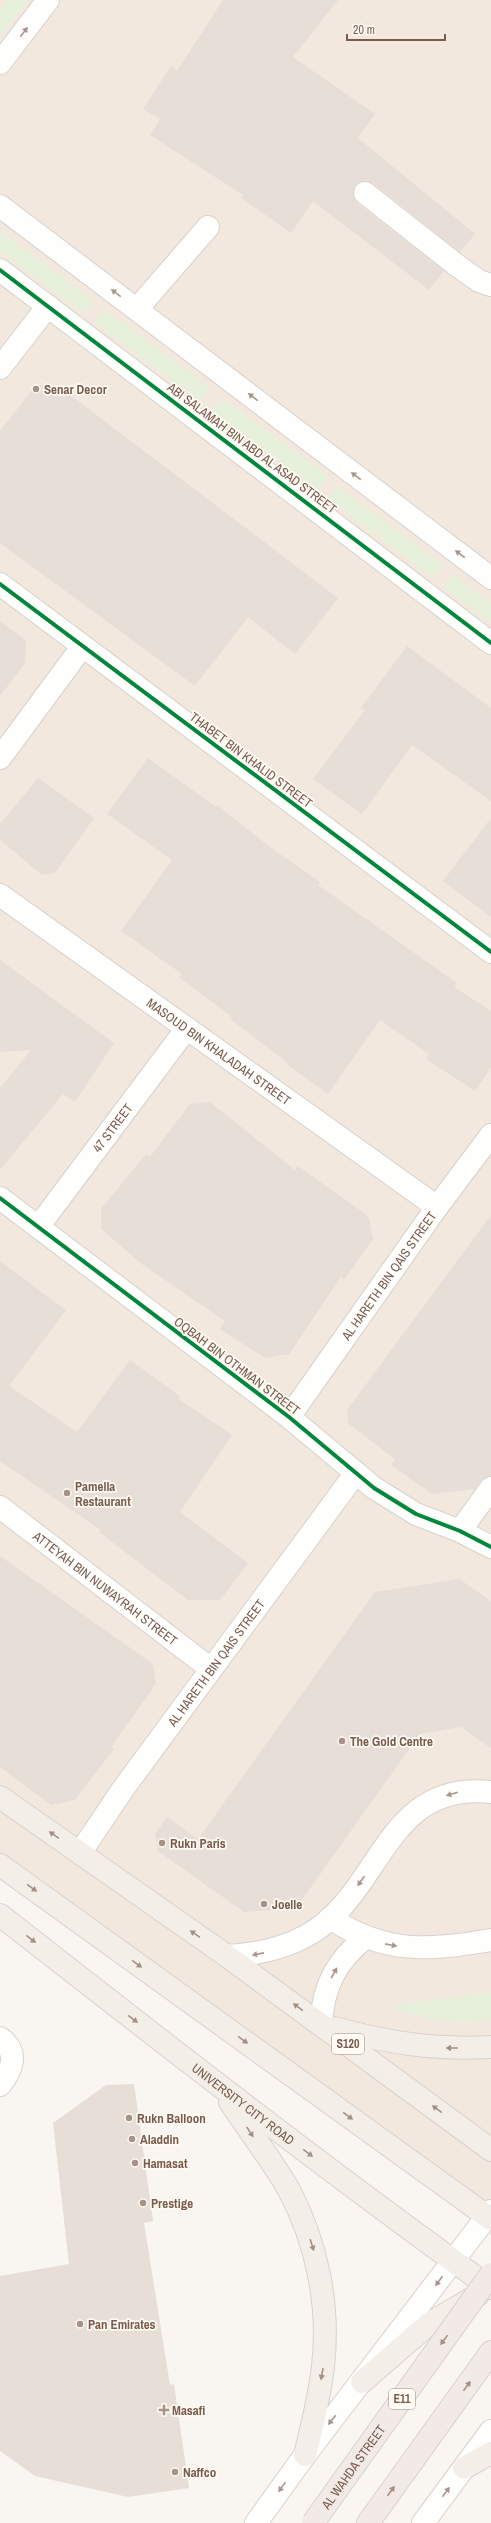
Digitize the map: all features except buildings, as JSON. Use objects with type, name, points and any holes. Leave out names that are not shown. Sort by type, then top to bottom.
[{"type":"highway","name":"AL WAHDA STREET","points":[[313,2523],[491,2274]]},
{"type":"highway","points":[[368,2523],[491,2352]]},
{"type":"main road","name":"S120","points":[[0,1797],[227,1956],[491,2150]]},
{"type":"main road","points":[[0,1865],[490,2216]]},
{"type":"main road","name":"UNIVERSITY CITY ROAD","points":[[0,1915],[221,2088],[491,2288]]},
{"type":"main road","points":[[321,2024],[386,2042],[420,2046],[491,2047]]},
{"type":"main road","points":[[221,2088],[288,2189],[304,2223],[316,2258],[325,2329],[324,2365],[305,2455]]},
{"type":"main road","points":[[362,2382],[430,2323],[491,2288]]},
{"type":"main road","points":[[464,2468],[491,2453]]},
{"type":"street","points":[[0,63],[48,0]]},
{"type":"street","points":[[365,193],[459,267],[479,281],[491,285]]},
{"type":"street","points":[[0,206],[491,578]]},
{"type":"street","points":[[137,309],[208,227]]},
{"type":"street","name":"ABI SALAMAH BIN ABD AL ASAD STREET","points":[[0,270],[491,643]]},
{"type":"street","points":[[0,368],[48,306]]},
{"type":"street","name":"THABET BIN KHALID STREET","points":[[0,584],[82,647],[491,952]]},
{"type":"street","points":[[0,758],[82,647]]},
{"type":"street","name":"MASOUD BIN KHALADAH STREET","points":[[0,895],[437,1207]]},
{"type":"street","name":"47 STREET","points":[[38,1227],[187,1028]]},
{"type":"street","name":"AL HARETH BIN QAIS STREET","points":[[289,1417],[437,1207],[491,1135]]},
{"type":"street","name":"OQBAH BIN OTHMAN STREET","points":[[0,1198],[289,1417],[355,1474],[416,1514],[460,1531],[491,1547]]},
{"type":"street","name":"AL HARETH BIN QAIS STREET","points":[[80,1853],[123,1789],[355,1474]]},
{"type":"street","points":[[460,1531],[491,1488]]},
{"type":"street","name":"ATTEYAH BIN NUWAYRAH STREET","points":[[0,1507],[211,1669]]},
{"type":"street","points":[[227,1956],[256,1955],[282,1947],[308,1935],[330,1918],[349,1898],[402,1823],[418,1810],[437,1799],[457,1793],[491,1792]]},
{"type":"street","points":[[330,1918],[365,1938],[404,1948],[425,1949],[491,1940]]},
{"type":"street","points":[[321,2024],[326,1991],[332,1975],[341,1961],[365,1938]]},
{"type":"street","points":[[0,2038],[10,2048],[13,2056],[8,2074],[0,2085]]},
{"type":"street","points":[[256,2523],[305,2455],[490,2216]]},
{"type":"street","points":[[423,2523],[491,2432]]},
{"type":"shaded area","points":[[0,0],[491,0],[491,2235],[0,1863]]},
{"type":"green space","points":[[8,0],[28,1],[0,37],[0,10]]},
{"type":"green space","points":[[0,231],[93,300],[83,313],[0,251]]},
{"type":"green space","points":[[104,309],[210,388],[200,401],[94,322]]},
{"type":"green space","points":[[222,398],[329,477],[318,491],[212,412]]},
{"type":"green space","points":[[338,486],[444,565],[434,578],[328,499]]},
{"type":"green space","points":[[453,575],[491,602],[491,623],[444,588]]},
{"type":"green space","points":[[491,1992],[491,2020],[464,2022],[451,2021],[425,2017],[387,2006]]},
{"type":"cycle path","points":[[0,270],[491,643]]},
{"type":"cycle path","points":[[0,584],[491,952]]},
{"type":"cycle path","points":[[0,1198],[289,1417],[374,1488],[416,1514],[460,1531],[491,1547]]},
{"type":"place","name":"Senar Decor","points":[[36,389]]},
{"type":"place","name":"Pamella Restaurant","points":[[67,1493]]},
{"type":"place","name":"The Gold Centre","points":[[342,1741]]},
{"type":"place","name":"Rukn Paris","points":[[162,1843]]},
{"type":"place","name":"Joelle","points":[[264,1904]]},
{"type":"place","name":"Rukn Balloon","points":[[129,2118]]},
{"type":"place","name":"Aladdin","points":[[132,2139]]},
{"type":"place","name":"Hamasat","points":[[135,2163]]},
{"type":"place","name":"Prestige","points":[[143,2203]]},
{"type":"place","name":"Pan Emirates","points":[[80,2324]]},
{"type":"place","name":"Masafi","points":[[164,2410]]},
{"type":"place","name":"Naffco","points":[[175,2472]]}]
